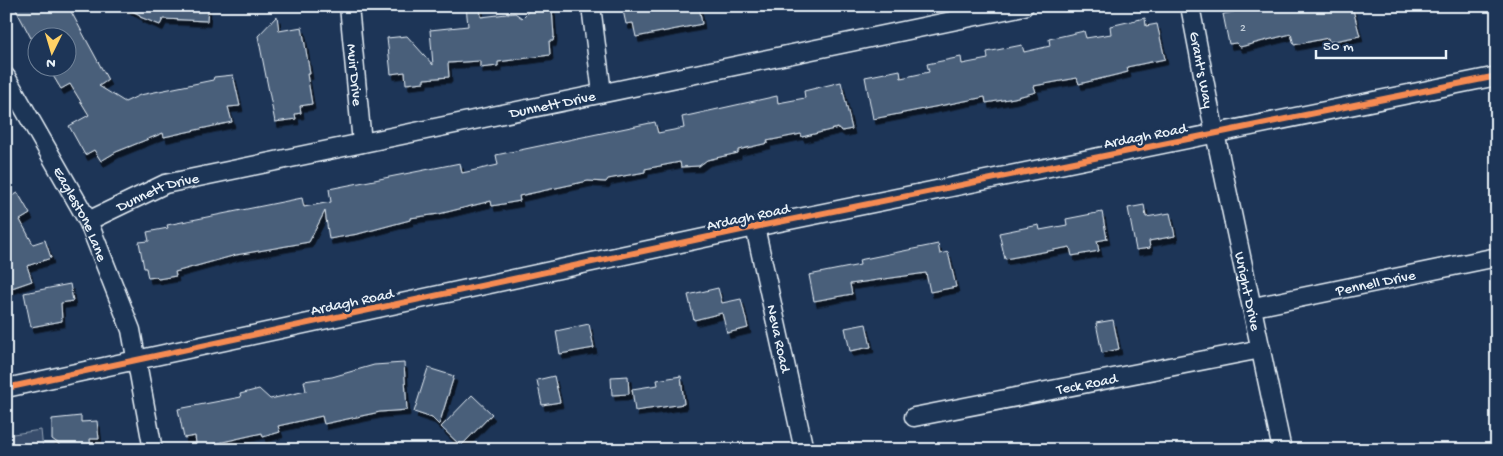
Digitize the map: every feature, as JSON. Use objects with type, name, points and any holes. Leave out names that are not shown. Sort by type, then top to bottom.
[{"type":"street","name":"Muir Drive","points":[[349,6],[362,143]]},
{"type":"street","points":[[591,6],[602,93]]},
{"type":"street","name":"Dunnett Drive","points":[[88,221],[165,184],[1024,6]]},
{"type":"street","name":"Grant's Way","points":[[1190,6],[1216,134]]},
{"type":"street","name":"Ardagh Road","points":[[6,388],[755,226],[1497,76]]},
{"type":"street","name":"Eaglestone Lane","points":[[6,77],[88,221],[130,330],[153,450]]},
{"type":"street","name":"Wright Drive","points":[[1216,134],[1254,307],[1282,450]]},
{"type":"street","name":"Neva Road","points":[[755,226],[804,450]]},
{"type":"street","name":"Pennell Drive","points":[[1254,307],[1497,257]]},
{"type":"street","name":"Teck Road","points":[[914,417],[1261,349]]},
{"type":"shaded area","points":[[41,430],[43,450],[6,450],[6,435]]},
{"type":"building","points":[[14,6],[68,6],[108,80],[99,86],[125,102],[140,95],[213,80],[214,77],[233,75],[240,106],[228,107],[232,122],[164,137],[163,133],[116,152],[101,161],[94,150],[85,155],[69,126],[89,115],[70,84],[61,89],[54,78],[78,78],[78,28],[28,28],[28,32]]},
{"type":"building","points":[[123,6],[208,6],[207,21],[163,19],[160,25],[140,17],[140,15]]},
{"type":"building","points":[[466,6],[480,6],[481,17],[515,13],[522,18],[532,8],[552,8],[554,36],[553,41],[549,41],[550,55],[498,62],[498,66],[480,68],[480,61],[448,63],[449,77],[424,79],[424,82],[406,84],[405,72],[391,74],[387,38],[407,36],[433,65],[430,30],[468,26]]},
{"type":"building","points":[[622,6],[699,6],[702,24],[636,37],[633,23],[626,24]]},
{"type":"building","points":[[1233,6],[1352,6],[1360,36],[1329,42],[1328,38],[1294,45],[1291,34],[1240,47],[1236,43],[1229,44],[1223,14],[1234,12]]},
{"type":"building","points":[[277,16],[279,31],[302,27],[310,74],[307,74],[312,104],[300,106],[301,113],[295,114],[296,119],[275,122],[258,36]]},
{"type":"building","points":[[1145,18],[1146,26],[1157,24],[1165,59],[1127,67],[1128,72],[1079,84],[1077,78],[1034,86],[1036,92],[1014,98],[986,103],[985,97],[873,119],[865,77],[900,70],[901,78],[929,72],[927,64],[961,57],[962,64],[988,59],[987,52],[1022,45],[1024,52],[1050,46],[1049,39],[1084,31],[1086,38],[1111,34],[1110,26]]},
{"type":"building","points":[[841,82],[852,129],[842,131],[838,128],[802,137],[801,134],[767,141],[768,143],[738,150],[738,153],[707,160],[699,166],[681,167],[680,162],[645,169],[645,172],[608,179],[606,182],[588,181],[519,196],[520,201],[492,206],[491,201],[439,214],[410,218],[410,220],[358,234],[329,239],[325,211],[309,242],[236,255],[175,272],[176,276],[158,279],[156,277],[148,278],[146,268],[144,268],[139,242],[149,241],[147,232],[168,228],[167,225],[302,198],[304,207],[331,202],[329,189],[460,163],[462,173],[498,165],[496,155],[655,122],[658,133],[684,128],[682,117],[777,96],[778,103],[805,98],[804,91]]},
{"type":"building","points":[[18,193],[30,214],[20,220],[33,244],[45,240],[51,258],[27,266],[32,281],[6,290],[6,195],[8,198]]},
{"type":"building","points":[[1144,205],[1146,217],[1170,213],[1175,236],[1149,241],[1150,248],[1136,250],[1128,208]]},
{"type":"building","points":[[1102,212],[1107,239],[1097,241],[1099,251],[1072,256],[1070,247],[1005,259],[999,233],[1039,225],[1040,230],[1067,225],[1066,219]]},
{"type":"building","points":[[938,244],[940,254],[948,252],[956,287],[930,292],[926,273],[850,284],[852,294],[814,301],[809,275],[860,265],[859,260]]},
{"type":"building","points":[[70,284],[73,301],[61,303],[62,321],[31,327],[24,293]]},
{"type":"building","points":[[718,288],[722,303],[741,299],[748,328],[727,333],[722,313],[694,320],[688,295]]},
{"type":"building","points":[[1113,320],[1119,349],[1102,353],[1096,323]]},
{"type":"building","points":[[589,324],[594,348],[560,354],[556,331]]},
{"type":"building","points":[[866,324],[871,347],[850,351],[845,328]]},
{"type":"building","points":[[404,363],[407,410],[380,412],[324,424],[322,416],[278,426],[280,432],[263,437],[262,433],[214,444],[215,447],[202,450],[197,450],[195,436],[184,438],[178,409],[241,397],[240,394],[259,389],[270,399],[306,391],[304,381],[332,377],[374,365]]},
{"type":"building","points":[[428,368],[454,376],[439,425],[432,418],[414,412]]},
{"type":"building","points":[[554,376],[560,402],[542,405],[537,380]]},
{"type":"building","points":[[628,376],[629,394],[612,395],[611,377]]},
{"type":"building","points":[[681,376],[684,404],[635,411],[632,389],[658,385],[657,380]]},
{"type":"building","points":[[472,395],[492,414],[461,446],[441,427]]},
{"type":"building","points":[[81,416],[81,422],[97,421],[99,439],[90,439],[91,450],[59,450],[59,444],[52,439],[52,419]]},
{"type":"cycle path","points":[[6,388],[755,227],[1497,76]]}]
